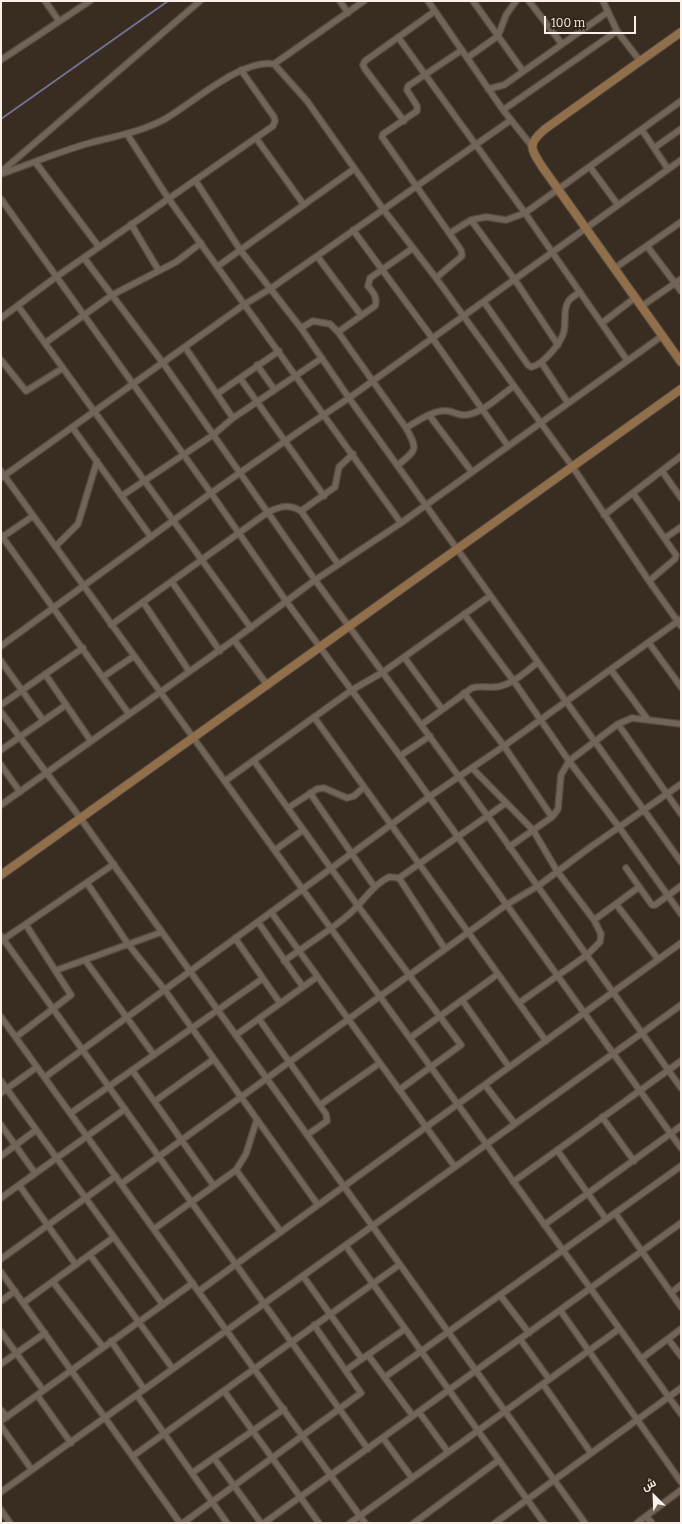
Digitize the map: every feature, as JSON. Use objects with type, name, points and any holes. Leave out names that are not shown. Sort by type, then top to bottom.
[{"type":"main road","points":[[681,32],[545,129],[535,138],[531,145],[536,157],[681,362]]},
{"type":"main road","points":[[1,875],[268,686],[681,389]]},
{"type":"street","points":[[45,1],[59,21]]},
{"type":"street","points":[[1,60],[90,1]]},
{"type":"street","points":[[1,173],[200,1]]},
{"type":"street","points":[[340,1],[348,13]]},
{"type":"street","points":[[1,173],[36,163],[91,143],[127,134],[165,119],[241,70],[262,63],[274,64],[364,1]]},
{"type":"street","points":[[428,1],[503,110],[531,145]]},
{"type":"street","points":[[473,1],[523,71]]},
{"type":"street","points":[[467,58],[498,36],[506,15],[516,1]]},
{"type":"street","points":[[529,1],[562,44]]},
{"type":"street","points":[[604,1],[617,31],[640,61]]},
{"type":"street","points":[[404,121],[363,67],[365,61],[435,11]]},
{"type":"street","points":[[488,89],[504,85],[608,12]]},
{"type":"street","points":[[503,110],[617,31]]},
{"type":"street","points":[[398,37],[525,213],[627,360]]},
{"type":"street","points":[[436,278],[462,256],[461,250],[382,137],[383,134],[404,121],[418,109],[408,94],[408,86],[462,50]]},
{"type":"street","points":[[44,1077],[428,797],[542,720],[610,670],[680,622],[649,581],[572,466],[513,387],[436,278],[383,209],[307,101],[274,64]]},
{"type":"street","points":[[1,318],[56,277],[272,126],[275,121],[274,116],[241,70]]},
{"type":"street","points":[[450,233],[471,220],[486,216],[506,220],[525,213],[681,101]]},
{"type":"street","points":[[511,120],[415,186],[270,290],[245,304],[2,475],[56,546],[111,625],[681,1414]]},
{"type":"street","points":[[654,148],[681,129]]},
{"type":"street","points":[[642,130],[668,169]]},
{"type":"street","points":[[127,134],[168,198],[401,523]]},
{"type":"street","points":[[256,138],[304,205]]},
{"type":"street","points":[[1,646],[173,520],[373,382],[681,160]]},
{"type":"street","points":[[36,163],[100,246]]},
{"type":"street","points":[[590,167],[618,205]]},
{"type":"street","points":[[218,266],[354,169]]},
{"type":"street","points":[[195,180],[241,251],[301,328],[349,398],[398,464],[425,505],[681,862]]},
{"type":"street","points":[[1,199],[212,493],[286,601],[400,756],[681,1148]]},
{"type":"street","points":[[471,220],[515,280],[558,345]]},
{"type":"street","points":[[615,268],[681,222]]},
{"type":"street","points":[[131,224],[159,271]]},
{"type":"street","points":[[353,230],[433,339],[508,446]]},
{"type":"street","points":[[45,343],[112,295],[185,256],[201,243]]},
{"type":"street","points":[[647,246],[681,291]]},
{"type":"street","points":[[338,332],[375,306],[377,302],[368,286],[368,281],[413,248]]},
{"type":"street","points":[[317,256],[361,315]]},
{"type":"street","points":[[84,258],[163,363],[315,580],[459,776],[681,1088]]},
{"type":"street","points":[[642,306],[681,279]]},
{"type":"street","points":[[484,302],[528,365],[531,367],[536,366],[541,362],[558,345],[564,332],[566,304],[580,292]]},
{"type":"street","points":[[602,323],[636,297]]},
{"type":"street","points":[[18,306],[251,628]]},
{"type":"street","points":[[301,328],[308,322],[318,321],[330,324],[338,332],[406,428],[414,442],[415,448],[412,454],[398,464]]},
{"type":"street","points":[[1,806],[189,671],[220,651],[315,580],[401,523],[662,336]]},
{"type":"street","points":[[185,347],[233,418]]},
{"type":"street","points":[[217,394],[279,351]]},
{"type":"street","points":[[123,495],[213,435],[233,418],[274,389],[322,358]]},
{"type":"street","points":[[1,360],[26,391],[64,368]]},
{"type":"street","points":[[541,362],[568,403]]},
{"type":"street","points":[[257,365],[274,389]]},
{"type":"street","points":[[240,378],[324,496]]},
{"type":"street","points":[[406,428],[429,414],[448,411],[460,416],[467,415],[482,409],[513,387]]},
{"type":"street","points":[[429,414],[472,472]]},
{"type":"street","points":[[72,427],[123,495],[151,537]]},
{"type":"street","points":[[302,511],[335,487],[339,467],[353,454]]},
{"type":"street","points":[[604,515],[681,456]]},
{"type":"street","points":[[56,546],[78,524],[96,461]]},
{"type":"street","points":[[662,471],[681,498]]},
{"type":"street","points":[[634,493],[675,551],[675,559],[649,581]]},
{"type":"street","points":[[111,625],[268,512],[286,506],[293,506],[302,511],[338,564]]},
{"type":"street","points":[[33,516],[1,537],[129,714]]},
{"type":"street","points":[[665,538],[681,527]]},
{"type":"street","points":[[172,582],[220,651]]},
{"type":"street","points":[[225,781],[352,690],[383,672],[490,596]]},
{"type":"street","points":[[143,602],[189,671]]},
{"type":"street","points":[[464,614],[681,914]]},
{"type":"street","points":[[234,640],[268,686]]},
{"type":"street","points":[[649,643],[680,683]]},
{"type":"street","points":[[1,705],[82,648]]},
{"type":"street","points":[[103,677],[134,656]]},
{"type":"street","points":[[404,657],[442,709]]},
{"type":"street","points":[[1,661],[43,720]]},
{"type":"street","points":[[421,724],[464,693],[478,686],[500,686],[513,680],[538,662]]},
{"type":"street","points":[[610,670],[648,720]]},
{"type":"street","points":[[45,674],[91,741]]},
{"type":"street","points":[[464,693],[504,746],[552,816]]},
{"type":"street","points":[[1,750],[66,705]]},
{"type":"street","points":[[1,712],[114,864],[266,1079],[585,1523]]},
{"type":"street","points":[[314,717],[546,1041]]},
{"type":"street","points":[[509,847],[552,816],[558,809],[561,775],[569,761],[618,724],[632,718],[681,724]]},
{"type":"street","points":[[618,724],[681,814]]},
{"type":"street","points":[[400,756],[430,736]]},
{"type":"street","points":[[254,761],[358,906],[461,1045],[399,1090]]},
{"type":"street","points":[[1,765],[20,792]]},
{"type":"street","points":[[472,768],[533,830],[557,871],[594,920],[601,934],[601,939],[587,955],[519,1003]]},
{"type":"street","points":[[122,1184],[468,932],[506,905],[538,886],[681,784]]},
{"type":"street","points":[[288,808],[317,789],[324,788],[347,798],[354,796],[364,787]]},
{"type":"street","points":[[310,793],[374,886]]},
{"type":"street","points":[[399,878],[506,803]]},
{"type":"street","points":[[275,850],[303,830]]},
{"type":"street","points":[[114,864],[26,925],[2,939],[110,1086],[368,1449]]},
{"type":"street","points":[[626,868],[652,905],[656,905],[681,886]]},
{"type":"street","points":[[284,961],[331,928],[358,906],[374,886],[389,876],[399,878],[445,949]]},
{"type":"street","points":[[87,883],[128,944],[164,989],[318,1206]]},
{"type":"street","points":[[594,920],[639,887]]},
{"type":"street","points":[[616,904],[658,959]]},
{"type":"street","points":[[271,912],[455,1167]]},
{"type":"street","points":[[258,922],[302,987]]},
{"type":"street","points":[[16,1038],[54,1010],[71,995],[57,970],[26,925]]},
{"type":"street","points":[[57,970],[162,932]]},
{"type":"street","points":[[235,938],[280,1004]]},
{"type":"street","points":[[199,1291],[658,959],[680,946]]},
{"type":"street","points":[[85,960],[154,1055]]},
{"type":"street","points":[[410,1038],[498,974]]},
{"type":"street","points":[[236,1035],[317,976]]},
{"type":"street","points":[[71,1113],[262,979]]},
{"type":"street","points":[[462,1000],[509,1067]]},
{"type":"street","points":[[1,1492],[681,1005]]},
{"type":"street","points":[[1,1017],[228,1330],[365,1523]]},
{"type":"street","points":[[259,1019],[326,1114],[327,1121],[307,1135]]},
{"type":"street","points":[[155,1101],[214,1059]]},
{"type":"street","points":[[513,1182],[681,1061]]},
{"type":"street","points":[[320,1105],[380,1063]]},
{"type":"street","points":[[1,1093],[37,1067]]},
{"type":"street","points":[[132,1070],[214,1186]]},
{"type":"street","points":[[1,1081],[163,1304]]},
{"type":"street","points":[[485,1085],[515,1124]]},
{"type":"street","points":[[1,1198],[125,1109]]},
{"type":"street","points":[[602,1117],[634,1161]]},
{"type":"street","points":[[154,1229],[236,1170],[246,1154],[257,1119]]},
{"type":"street","points":[[1,1125],[35,1173]]},
{"type":"street","points":[[544,1225],[681,1126]]},
{"type":"street","points":[[1,1156],[36,1130]]},
{"type":"street","points":[[558,1150],[606,1219]]},
{"type":"street","points":[[384,1377],[681,1166]]},
{"type":"street","points":[[236,1170],[281,1232]]},
{"type":"street","points":[[1,1259],[116,1176]]},
{"type":"street","points":[[19,1185],[76,1265]]},
{"type":"street","points":[[615,1213],[681,1307]]},
{"type":"street","points":[[264,1523],[681,1223]]},
{"type":"street","points":[[24,1303],[114,1237]]},
{"type":"street","points":[[346,1246],[544,1523]]},
{"type":"street","points":[[90,1255],[173,1369]]},
{"type":"street","points":[[133,1456],[399,1265]]},
{"type":"street","points":[[1,1272],[182,1523],[361,1393],[314,1325]]},
{"type":"street","points":[[303,1276],[362,1359]]},
{"type":"street","points":[[53,1282],[103,1348]]},
{"type":"street","points":[[1,1421],[193,1283]]},
{"type":"street","points":[[671,1293],[681,1285]]},
{"type":"street","points":[[1,1301],[15,1291]]},
{"type":"street","points":[[500,1295],[529,1333]]},
{"type":"street","points":[[560,1310],[681,1482]]},
{"type":"street","points":[[346,1370],[405,1329]]},
{"type":"street","points":[[350,1523],[619,1329]]},
{"type":"street","points":[[641,1358],[681,1329]]},
{"type":"street","points":[[1,1332],[43,1390]]},
{"type":"street","points":[[1,1364],[45,1333]]},
{"type":"street","points":[[520,1339],[549,1379]]},
{"type":"street","points":[[668,1339],[681,1356]]},
{"type":"street","points":[[111,1341],[144,1389]]},
{"type":"street","points":[[368,1355],[413,1416]]},
{"type":"street","points":[[543,1384],[591,1453]]},
{"type":"street","points":[[495,1523],[681,1388]]},
{"type":"street","points":[[224,1391],[319,1523]]},
{"type":"street","points":[[36,1395],[71,1442]]},
{"type":"street","points":[[137,1395],[227,1523]]},
{"type":"street","points":[[192,1473],[284,1409]]},
{"type":"street","points":[[1,1410],[6,1417]]},
{"type":"street","points":[[419,1412],[448,1452]]},
{"type":"street","points":[[1,1426],[32,1470]]},
{"type":"street","points":[[384,1438],[412,1478]]},
{"type":"street","points":[[214,1458],[261,1523]]},
{"type":"street","points":[[414,1523],[500,1460]]},
{"type":"street","points":[[637,1523],[681,1490]]},
{"type":"street","points":[[1,1510],[10,1523]]},
{"type":"street","points":[[646,1516],[652,1523]]},
{"type":"waterway","points":[[1,119],[168,1]]}]
